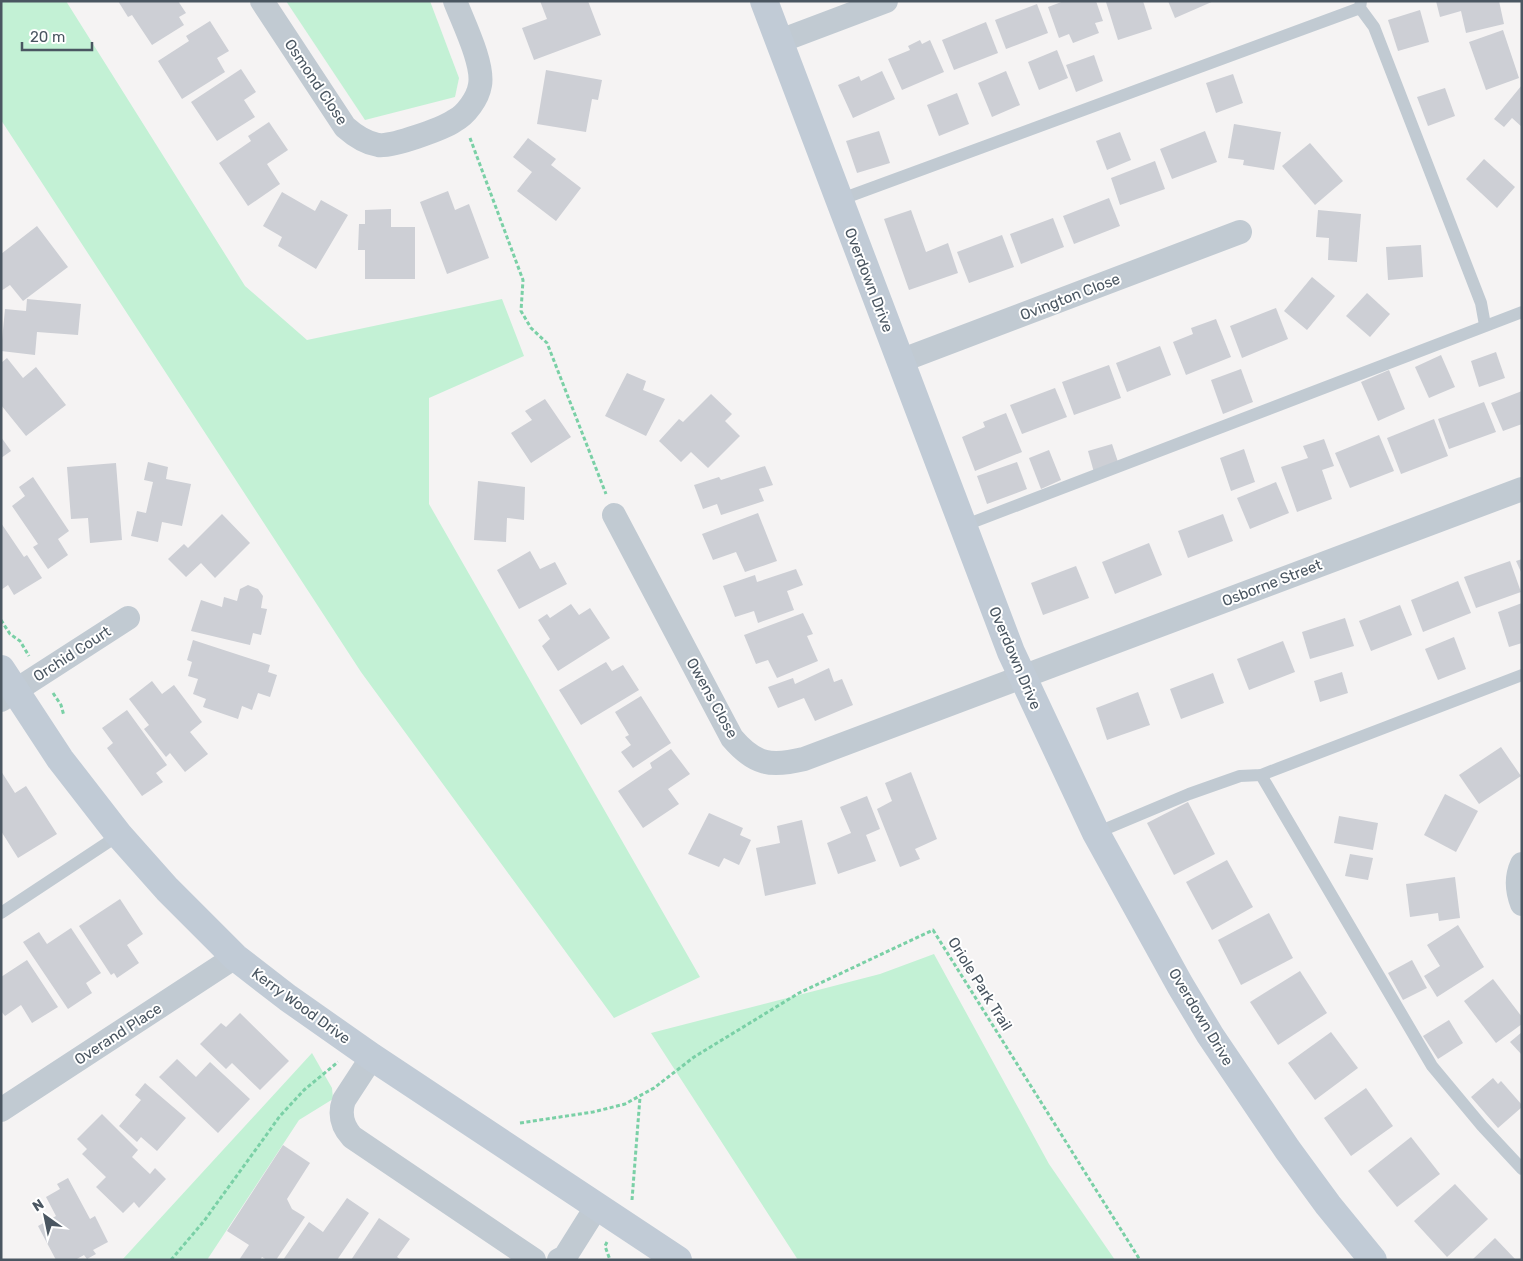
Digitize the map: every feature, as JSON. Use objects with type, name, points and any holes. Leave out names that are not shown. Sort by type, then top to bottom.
[{"type":"street","name":"Osmond Close","points":[[262,1],[339,119],[354,135],[378,145],[391,145],[454,122],[462,116],[477,94],[481,84],[476,55],[455,1]]},
{"type":"street","name":"Overdown Drive","points":[[764,1],[1022,677],[1096,833],[1180,985],[1215,1042],[1287,1149],[1328,1205],[1373,1260]]},
{"type":"street","points":[[780,41],[886,1]]},
{"type":"street","name":"Ovington Close","points":[[900,361],[1240,232]]},
{"type":"street","name":"Osborne Street","points":[[1022,677],[1522,489]]},
{"type":"street","name":"Owens Close","points":[[614,515],[732,738],[754,759],[766,763],[780,764],[804,759],[1022,677]]},
{"type":"street","name":"Orchid Court","points":[[6,687],[128,618]]},
{"type":"street","name":"Kerry Wood Drive","points":[[6,687],[119,835],[167,889],[235,957],[364,1052],[678,1260]]},
{"type":"street","points":[[1522,864],[1518,880],[1518,892],[1522,904]]},
{"type":"street","name":"Overand Place","points":[[1,1110],[235,957]]},
{"type":"street","points":[[364,1052],[342,1108],[346,1131],[352,1137],[534,1260]]},
{"type":"street","points":[[559,1260],[565,1257],[597,1206]]},
{"type":"lane","points":[[839,200],[1361,4],[1374,27],[1481,303],[1485,325]]},
{"type":"lane","points":[[964,526],[1522,312]]},
{"type":"lane","points":[[1096,833],[1198,791],[1240,776],[1262,775],[1522,675]]},
{"type":"lane","points":[[1262,775],[1432,1066],[1482,1126],[1522,1169]]},
{"type":"lane","points":[[1,912],[119,835]]},
{"type":"path","points":[[462,116],[523,280],[521,311],[531,328],[547,343],[614,515]]},
{"type":"path","points":[[1,620],[10,634],[20,641]]},
{"type":"path","points":[[61,705],[67,722]]},
{"type":"path","name":"Oriole Park Trail","points":[[640,1097],[694,1058],[799,994],[933,930],[1140,1260]]},
{"type":"path","points":[[171,1260],[204,1220],[280,1116],[304,1090],[364,1052]]},
{"type":"path","points":[[520,1123],[593,1112],[625,1104],[640,1097],[633,1199],[625,1194]]},
{"type":"path","points":[[512,1118],[528,1128]]},
{"type":"path","points":[[604,1246],[610,1260]]},
{"type":"green space","points":[[1,1],[66,1],[245,286],[307,340],[502,299],[524,356],[429,398],[429,504],[700,977],[614,1018],[361,672],[1,120]]},
{"type":"green space","points":[[286,1],[430,1],[459,78],[455,97],[365,120]]},
{"type":"green space","points":[[934,954],[1049,1164],[1115,1260],[798,1260],[651,1033],[880,974]]},
{"type":"green space","points":[[312,1053],[332,1088],[333,1099],[299,1120],[207,1260],[122,1260]]},
{"type":"building","points":[[118,1],[178,1],[186,13],[179,17],[184,25],[152,45],[132,15],[128,17]]},
{"type":"building","points":[[540,1],[588,1],[601,35],[534,60],[522,28],[547,19]]},
{"type":"building","points":[[1064,1],[1096,1],[1103,21],[1095,23],[1099,33],[1073,43],[1069,34],[1059,38],[1048,7]]},
{"type":"building","points":[[1143,1],[1152,29],[1118,40],[1106,2]]},
{"type":"building","points":[[1168,1],[1214,1],[1175,18]]},
{"type":"building","points":[[1436,1],[1499,1],[1504,24],[1466,33],[1461,11],[1440,17]]},
{"type":"building","points":[[1037,4],[1048,33],[1006,49],[995,20]]},
{"type":"building","points":[[1420,10],[1429,42],[1398,51],[1388,20]]},
{"type":"building","points":[[210,21],[229,51],[217,58],[225,72],[182,99],[158,61],[189,41],[186,36]]},
{"type":"building","points":[[986,22],[998,53],[954,70],[942,40]]},
{"type":"building","points":[[1503,30],[1519,78],[1486,90],[1469,42]]},
{"type":"building","points":[[920,40],[922,44],[930,40],[944,72],[902,90],[888,59],[910,50],[908,46]]},
{"type":"building","points":[[1057,50],[1068,78],[1039,90],[1028,62]]},
{"type":"building","points":[[1094,55],[1103,81],[1076,92],[1066,65]]},
{"type":"building","points":[[241,69],[256,92],[244,100],[255,117],[217,141],[191,102]]},
{"type":"building","points":[[546,70],[602,80],[598,100],[592,99],[586,132],[537,124]]},
{"type":"building","points":[[882,71],[895,99],[853,118],[838,85],[859,76],[861,81]]},
{"type":"building","points":[[1006,71],[1020,105],[992,117],[978,83]]},
{"type":"building","points":[[1233,74],[1243,103],[1216,113],[1206,83]]},
{"type":"building","points":[[1522,85],[1522,127],[1512,118],[1504,127],[1494,119]]},
{"type":"building","points":[[1445,88],[1455,116],[1428,126],[1417,97]]},
{"type":"building","points":[[957,93],[969,124],[939,136],[927,105]]},
{"type":"building","points":[[269,122],[288,150],[267,164],[280,184],[248,206],[219,163],[251,141],[248,136]]},
{"type":"building","points":[[1234,124],[1281,132],[1274,170],[1243,165],[1244,160],[1228,158]]},
{"type":"building","points":[[879,131],[890,163],[857,173],[846,141]]},
{"type":"building","points":[[1205,131],[1217,162],[1172,179],[1160,149]]},
{"type":"building","points":[[1120,132],[1131,160],[1107,170],[1096,141]]},
{"type":"building","points":[[528,138],[556,159],[551,165],[581,188],[556,221],[517,191],[532,172],[513,157]]},
{"type":"building","points":[[1310,143],[1343,181],[1315,205],[1282,166]]},
{"type":"building","points":[[1484,159],[1515,187],[1497,208],[1466,179]]},
{"type":"building","points":[[1155,161],[1165,189],[1120,205],[1111,178]]},
{"type":"building","points":[[448,191],[455,210],[469,204],[489,258],[447,274],[420,202]]},
{"type":"building","points":[[282,192],[315,211],[321,200],[348,215],[316,269],[278,246],[282,237],[263,226]]},
{"type":"building","points":[[1109,198],[1120,226],[1074,244],[1063,216]]},
{"type":"building","points":[[391,209],[391,227],[415,227],[415,279],[365,279],[365,250],[358,250],[359,224],[365,224],[365,210]]},
{"type":"building","points":[[911,210],[926,252],[948,243],[958,273],[909,290],[884,219]]},
{"type":"building","points":[[1318,210],[1361,214],[1357,262],[1328,260],[1329,238],[1316,237]]},
{"type":"building","points":[[1053,218],[1064,247],[1021,264],[1010,234]]},
{"type":"building","points":[[37,226],[68,267],[23,301],[10,285],[1,291],[1,254]]},
{"type":"building","points":[[1002,235],[1014,267],[969,283],[957,252]]},
{"type":"building","points":[[1421,245],[1423,277],[1388,280],[1386,247]]},
{"type":"building","points":[[1312,277],[1335,296],[1307,330],[1284,311]]},
{"type":"building","points":[[1367,293],[1390,314],[1370,337],[1346,316]]},
{"type":"building","points":[[27,299],[81,304],[78,335],[37,332],[35,355],[1,351],[5,309],[26,311]]},
{"type":"building","points":[[1276,308],[1288,339],[1242,358],[1230,326]]},
{"type":"building","points":[[1216,319],[1231,357],[1186,375],[1173,342],[1193,334],[1191,328]]},
{"type":"building","points":[[1160,346],[1171,375],[1127,392],[1116,363]]},
{"type":"building","points":[[1496,352],[1505,378],[1479,387],[1471,361]]},
{"type":"building","points":[[1441,355],[1455,387],[1429,398],[1415,367]]},
{"type":"building","points":[[7,358],[23,378],[36,367],[66,405],[26,436],[1,405],[1,363]]},
{"type":"building","points":[[1109,365],[1121,398],[1074,415],[1062,382]]},
{"type":"building","points":[[1241,369],[1253,402],[1223,414],[1211,380]]},
{"type":"building","points":[[1389,370],[1405,409],[1378,421],[1361,382]]},
{"type":"building","points":[[627,373],[646,381],[643,390],[665,399],[646,436],[605,416]]},
{"type":"building","points":[[1055,388],[1067,417],[1022,434],[1010,405]]},
{"type":"building","points":[[1522,391],[1522,424],[1503,431],[1491,403]]},
{"type":"building","points":[[711,394],[732,414],[725,421],[740,436],[708,468],[691,452],[681,462],[659,441],[679,419],[683,422]]},
{"type":"building","points":[[545,399],[571,437],[531,463],[511,433],[532,420],[525,411]]},
{"type":"building","points":[[1484,402],[1496,432],[1449,449],[1438,419]]},
{"type":"building","points":[[1006,413],[1022,452],[975,471],[962,437],[985,427],[983,422]]},
{"type":"building","points":[[1434,419],[1448,456],[1401,474],[1387,438]]},
{"type":"building","points":[[1379,435],[1394,471],[1350,488],[1335,453]]},
{"type":"building","points":[[1,437],[11,451],[1,458]]},
{"type":"building","points":[[1324,439],[1334,466],[1322,470],[1332,499],[1297,512],[1281,467],[1308,458],[1303,446]]},
{"type":"building","points":[[1112,444],[1120,468],[1095,476],[1088,451]]},
{"type":"building","points":[[1244,449],[1255,482],[1231,491],[1220,458]]},
{"type":"building","points":[[1049,450],[1061,480],[1041,489],[1029,458]]},
{"type":"building","points":[[148,462],[168,467],[166,479],[191,484],[182,526],[162,522],[158,542],[131,536],[137,511],[146,513],[153,482],[144,480]]},
{"type":"building","points":[[1017,462],[1027,489],[987,504],[977,476]]},
{"type":"building","points":[[116,463],[122,540],[90,543],[88,518],[71,519],[67,467]]},
{"type":"building","points":[[765,466],[773,485],[759,489],[764,501],[721,515],[717,504],[703,509],[694,485],[719,477],[721,480]]},
{"type":"building","points":[[33,477],[69,531],[58,539],[68,555],[48,569],[33,547],[38,544],[12,506],[25,496],[19,487]]},
{"type":"building","points":[[478,481],[525,487],[524,520],[507,518],[506,542],[474,540]]},
{"type":"building","points":[[1276,482],[1289,513],[1250,529],[1237,498]]},
{"type":"building","points":[[758,513],[777,561],[745,572],[736,552],[713,560],[702,534]]},
{"type":"building","points":[[222,514],[250,543],[215,578],[201,563],[186,577],[168,559],[184,544],[188,548]]},
{"type":"building","points":[[1223,514],[1233,541],[1188,558],[1178,531]]},
{"type":"building","points":[[1,523],[24,557],[27,555],[42,578],[14,595],[8,585],[1,590]]},
{"type":"building","points":[[1149,543],[1162,575],[1115,594],[1102,562]]},
{"type":"building","points":[[530,551],[540,569],[555,562],[567,584],[519,609],[497,570]]},
{"type":"building","points":[[1522,559],[1522,574],[1516,561]]},
{"type":"building","points":[[1510,561],[1521,592],[1476,608],[1464,577]]},
{"type":"building","points":[[1076,566],[1089,598],[1043,615],[1031,583]]},
{"type":"building","points":[[796,569],[803,585],[787,591],[794,610],[758,623],[754,611],[735,617],[723,586],[755,575],[757,582]]},
{"type":"building","points":[[1458,581],[1471,613],[1423,632],[1411,600]]},
{"type":"building","points":[[248,585],[258,589],[263,596],[261,608],[267,609],[261,635],[253,633],[250,645],[191,631],[201,600],[222,607],[224,597],[237,601],[240,589]]},
{"type":"building","points":[[1522,603],[1522,643],[1509,647],[1498,612]]},
{"type":"building","points":[[571,604],[579,615],[590,608],[610,638],[558,671],[542,646],[550,639],[538,620],[547,614],[550,618]]},
{"type":"building","points":[[1400,605],[1412,635],[1371,651],[1359,621]]},
{"type":"building","points":[[803,613],[813,634],[807,636],[818,661],[777,678],[768,660],[756,664],[744,635]]},
{"type":"building","points":[[1345,618],[1354,646],[1310,659],[1302,632]]},
{"type":"building","points":[[1454,637],[1466,669],[1438,680],[1425,649]]},
{"type":"building","points":[[193,640],[270,665],[268,672],[277,675],[270,697],[258,693],[252,710],[242,706],[238,719],[203,707],[206,699],[193,694],[198,679],[188,676],[192,662],[187,660]]},
{"type":"building","points":[[1283,641],[1295,672],[1249,690],[1237,659]]},
{"type":"building","points":[[606,662],[612,671],[623,665],[639,690],[581,725],[559,690]]},
{"type":"building","points":[[829,668],[834,682],[842,679],[853,705],[815,721],[804,698],[778,708],[768,687],[793,678],[795,684]]},
{"type":"building","points":[[1342,672],[1348,693],[1320,702],[1314,681]]},
{"type":"building","points":[[1213,673],[1224,703],[1181,719],[1170,689]]},
{"type":"building","points":[[152,681],[162,694],[174,685],[202,722],[190,732],[208,754],[185,772],[170,753],[166,757],[144,729],[149,725],[129,699]]},
{"type":"building","points":[[1138,692],[1150,725],[1107,740],[1096,708]]},
{"type":"building","points":[[641,696],[671,743],[633,768],[621,752],[631,745],[625,737],[629,735],[615,712]]},
{"type":"building","points":[[127,710],[167,765],[156,773],[163,782],[142,796],[107,748],[113,743],[102,728]]},
{"type":"building","points":[[1501,747],[1521,776],[1479,804],[1459,775]]},
{"type":"building","points":[[671,749],[690,774],[668,789],[679,804],[643,828],[618,791],[652,768],[650,763]]},
{"type":"building","points":[[1,771],[15,793],[26,786],[57,834],[18,858],[1,831]]},
{"type":"building","points":[[911,772],[937,839],[915,849],[920,859],[900,867],[877,809],[892,801],[885,783]]},
{"type":"building","points":[[1445,794],[1478,811],[1456,852],[1424,835]]},
{"type":"building","points":[[867,796],[880,829],[866,835],[876,861],[838,874],[827,843],[851,833],[840,807]]},
{"type":"building","points":[[1188,802],[1215,854],[1174,875],[1147,823]]},
{"type":"building","points":[[709,813],[743,828],[740,835],[751,840],[739,865],[724,858],[719,867],[688,854]]},
{"type":"building","points":[[1339,816],[1378,823],[1373,850],[1334,843]]},
{"type":"building","points":[[802,820],[816,884],[765,896],[756,848],[780,843],[777,826]]},
{"type":"building","points":[[1350,854],[1373,858],[1368,880],[1345,876]]},
{"type":"building","points":[[1227,860],[1253,907],[1212,930],[1186,882]]},
{"type":"building","points":[[1455,877],[1460,918],[1439,921],[1438,913],[1410,917],[1406,884]]},
{"type":"building","points":[[120,899],[143,934],[127,945],[139,963],[117,978],[114,973],[111,975],[79,926]]},
{"type":"building","points":[[1269,913],[1293,958],[1241,985],[1218,940]]},
{"type":"building","points":[[1458,925],[1484,967],[1437,997],[1424,976],[1440,966],[1427,945]]},
{"type":"building","points":[[71,928],[101,973],[86,983],[92,993],[68,1009],[23,942],[39,932],[47,944]]},
{"type":"building","points":[[27,960],[58,1007],[32,1023],[21,1005],[5,1016],[1,1011],[1,977]]},
{"type":"building","points":[[1412,960],[1427,988],[1403,1000],[1388,973]]},
{"type":"building","points":[[1300,971],[1327,1013],[1278,1045],[1250,1002]]},
{"type":"building","points":[[1493,979],[1522,1017],[1522,1024],[1496,1043],[1464,1001]]},
{"type":"building","points":[[240,1013],[289,1061],[260,1090],[232,1063],[226,1069],[200,1044],[221,1023],[226,1027]]},
{"type":"building","points":[[1449,1020],[1463,1043],[1438,1059],[1423,1036]]},
{"type":"building","points":[[1331,1032],[1358,1068],[1315,1100],[1288,1063]]},
{"type":"building","points":[[1522,1032],[1522,1055],[1510,1042]]},
{"type":"building","points":[[177,1059],[196,1077],[210,1062],[250,1099],[218,1133],[159,1077]]},
{"type":"building","points":[[1493,1078],[1498,1084],[1501,1081],[1522,1105],[1498,1128],[1471,1097]]},
{"type":"building","points":[[145,1083],[186,1118],[157,1151],[141,1137],[137,1142],[119,1126],[141,1100],[135,1095]]},
{"type":"building","points":[[1366,1088],[1393,1126],[1351,1156],[1324,1118]]},
{"type":"building","points":[[102,1114],[138,1150],[132,1157],[150,1174],[155,1168],[166,1179],[139,1208],[134,1202],[123,1213],[96,1187],[106,1177],[82,1154],[87,1149],[77,1139]]},
{"type":"building","points":[[1411,1137],[1440,1174],[1397,1207],[1368,1171]]},
{"type":"building","points":[[283,1145],[310,1163],[287,1199],[292,1209],[305,1217],[276,1260],[267,1260],[262,1257],[260,1260],[239,1260],[249,1245],[227,1231]]},
{"type":"building","points":[[68,1178],[90,1219],[95,1216],[108,1242],[93,1250],[96,1254],[87,1259],[84,1255],[75,1260],[56,1260],[38,1226],[56,1216],[46,1197],[60,1189],[57,1184]]},
{"type":"building","points":[[1455,1184],[1488,1219],[1447,1257],[1414,1221]]},
{"type":"building","points":[[347,1198],[369,1213],[337,1260],[283,1260],[309,1222],[323,1232]]},
{"type":"building","points":[[379,1218],[410,1239],[397,1257],[401,1260],[351,1260]]},
{"type":"building","points":[[1495,1238],[1516,1260],[1472,1260]]}]
